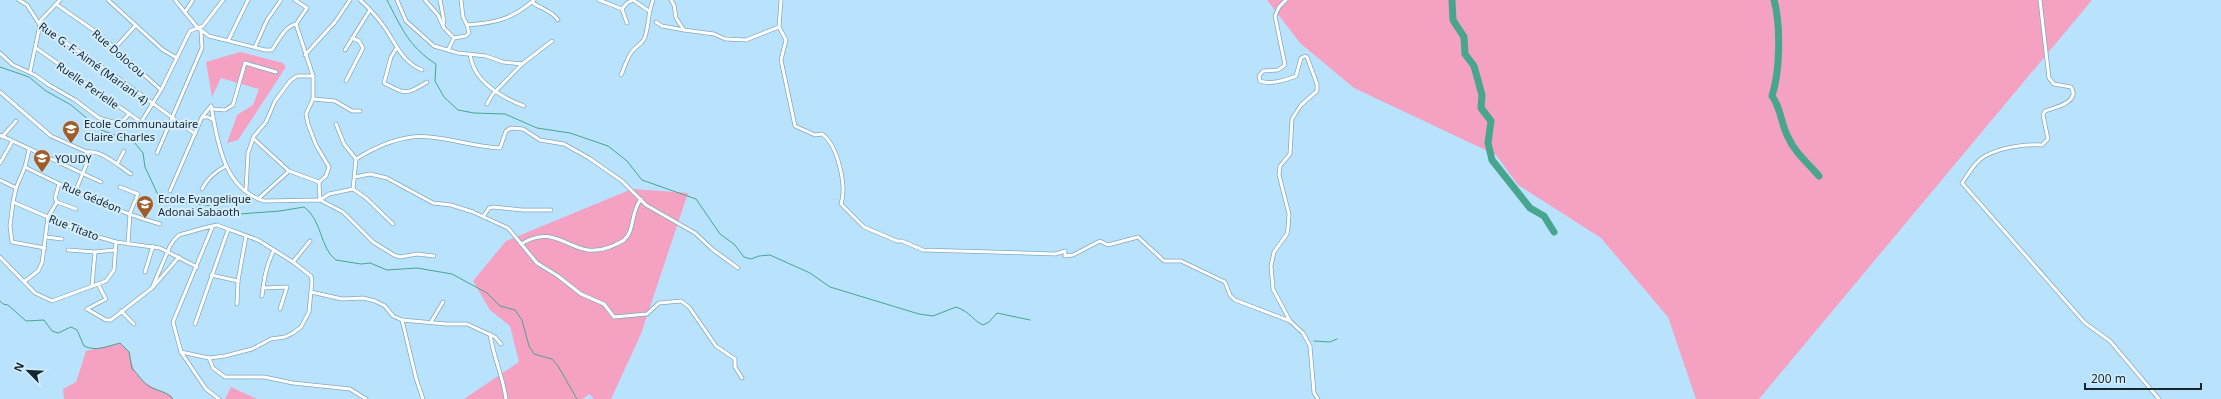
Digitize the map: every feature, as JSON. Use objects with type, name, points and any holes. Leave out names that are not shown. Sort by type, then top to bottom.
[{"type":"street","name":"Rue G. F. Aimé (Mariani 4)","points":[[19,0],[27,5],[40,25],[118,78],[152,105],[195,134]]},
{"type":"street","points":[[30,72],[41,20],[60,0]]},
{"type":"street","points":[[108,0],[162,50],[177,58]]},
{"type":"street","points":[[175,0],[197,27],[209,36],[229,39],[255,47],[272,50],[286,31],[292,25],[296,24],[307,8],[295,0]]},
{"type":"street","points":[[185,12],[193,0]]},
{"type":"street","points":[[138,127],[161,90],[190,31],[197,27],[203,26],[223,0]]},
{"type":"street","points":[[229,39],[248,0]]},
{"type":"street","points":[[255,47],[267,20],[281,0]]},
{"type":"street","points":[[306,55],[334,22],[350,0]]},
{"type":"street","points":[[360,0],[386,30],[396,49],[411,63],[422,70]]},
{"type":"street","points":[[397,0],[406,21],[414,30],[434,46],[522,64]]},
{"type":"street","points":[[425,0],[438,15],[443,25],[454,38]]},
{"type":"street","points":[[440,0],[444,21],[443,25]]},
{"type":"street","points":[[454,38],[466,36],[469,33],[461,0]]},
{"type":"street","points":[[599,0],[622,8]]},
{"type":"street","points":[[622,8],[626,3],[633,0],[649,10]]},
{"type":"street","points":[[621,76],[626,66],[626,59],[632,51],[643,42],[646,35],[649,10],[653,0]]},
{"type":"street","points":[[671,0],[674,5],[676,18],[684,30]]},
{"type":"street","points":[[781,0],[779,27],[786,40],[781,60],[795,126],[815,135],[822,134],[827,138],[838,161],[845,194],[841,204],[864,227],[923,250],[1056,254],[1065,252],[1065,256],[1073,254],[1100,241],[1108,245],[1138,237],[1164,261],[1181,261],[1225,282],[1230,295],[1235,300],[1290,321]]},
{"type":"street","points":[[1286,0],[1279,7],[1275,16],[1285,66],[1278,70],[1263,71],[1259,76],[1260,81],[1265,83],[1286,80],[1296,76],[1301,58],[1305,56],[1317,84],[1315,94],[1301,105],[1292,119],[1290,154],[1280,166],[1279,175],[1289,214],[1288,228],[1287,234],[1274,252],[1271,266],[1273,289],[1290,321],[1303,334],[1310,346],[1314,394],[1318,399]]},
{"type":"street","points":[[2040,0],[2049,78],[2054,84],[2072,87],[2073,93],[2068,103],[2062,107],[2045,111],[2043,115],[2048,138],[2042,144],[2029,144],[1986,155],[1972,168],[1962,183],[2085,323],[2110,341],[2159,399]]},
{"type":"street","points":[[467,25],[485,24],[508,19],[533,1],[538,7],[551,13],[558,20]]},
{"type":"street","name":"Rue Dolocou","points":[[56,4],[99,34],[161,90]]},
{"type":"street","points":[[622,8],[627,22]]},
{"type":"street","points":[[345,50],[370,10]]},
{"type":"street","points":[[656,22],[662,26],[714,34],[725,39],[746,40],[779,27]]},
{"type":"street","points":[[296,24],[306,55],[311,65],[313,76],[313,99],[306,114],[308,124],[316,145],[329,168],[326,176],[319,182]]},
{"type":"street","points":[[115,48],[135,26]]},
{"type":"street","points":[[157,153],[202,48],[201,31]]},
{"type":"street","points":[[346,81],[363,48],[359,41],[352,38]]},
{"type":"street","points":[[448,50],[454,38]]},
{"type":"street","points":[[487,104],[496,91],[522,64],[552,41]]},
{"type":"street","name":"Ruelle Perielle","points":[[36,48],[141,122]]},
{"type":"street","points":[[396,49],[391,58],[384,83],[404,92],[410,93],[426,82]]},
{"type":"street","points":[[0,53],[13,65],[30,72],[75,100],[99,118],[120,124],[129,114]]},
{"type":"street","points":[[470,54],[471,65],[476,72],[505,98],[524,106]]},
{"type":"street","points":[[212,107],[224,110],[233,105],[245,63],[276,72]]},
{"type":"street","points":[[246,190],[248,180],[248,153],[253,138],[266,122],[275,101],[290,81],[297,76],[313,76]]},
{"type":"street","points":[[0,92],[44,131],[87,152],[96,153],[132,174]]},
{"type":"street","points":[[313,99],[335,101],[352,112],[360,111]]},
{"type":"street","points":[[170,192],[202,117],[212,107]]},
{"type":"street","points":[[212,107],[226,166],[234,181],[258,199],[264,201],[320,200],[343,212],[373,242],[394,255],[400,257],[417,254],[434,256]]},
{"type":"street","points":[[202,117],[208,116],[214,120]]},
{"type":"street","points":[[16,122],[1,136],[100,182]]},
{"type":"street","points":[[336,124],[344,144],[356,159],[353,189]]},
{"type":"street","points":[[356,159],[374,148],[385,144],[428,137],[500,148],[506,131],[511,128],[523,129],[540,140],[564,144],[614,174],[656,212],[695,233],[712,249],[738,268]]},
{"type":"street","points":[[253,138],[260,143],[265,151],[274,155],[289,171],[319,182]]},
{"type":"street","points":[[0,163],[12,142]]},
{"type":"street","points":[[29,150],[25,167],[16,188],[13,202],[10,226],[12,242],[45,248]]},
{"type":"street","points":[[117,164],[124,150]]},
{"type":"street","points":[[76,190],[89,158],[87,152]]},
{"type":"street","points":[[202,189],[219,169],[226,166]]},
{"type":"street","name":"Rue Gédéon","points":[[25,167],[59,184],[130,213],[136,217],[160,224]]},
{"type":"street","points":[[258,199],[289,171]]},
{"type":"street","points":[[355,177],[370,174],[387,178],[433,203],[451,205],[508,228],[537,263],[558,276],[581,294],[604,304],[614,317],[647,314],[659,304],[681,301],[689,307],[716,346],[735,359],[735,367],[742,378]]},
{"type":"street","points":[[0,180],[16,188]]},
{"type":"street","points":[[319,182],[320,200]]},
{"type":"street","points":[[25,281],[38,272],[45,256],[48,217],[51,215],[57,202],[55,198],[59,184]]},
{"type":"street","points":[[120,187],[138,194],[130,213],[128,244]]},
{"type":"street","points":[[320,200],[329,194],[353,189],[366,198],[393,224]]},
{"type":"street","points":[[521,244],[536,236],[543,236],[561,239],[575,248],[588,251],[605,249],[628,236],[634,211],[641,199]]},
{"type":"street","name":"Rue Titato","points":[[13,202],[85,233],[116,242],[153,246],[168,250],[197,267]]},
{"type":"street","points":[[57,202],[76,209]]},
{"type":"street","points":[[483,217],[489,208],[493,207],[522,210],[551,210]]},
{"type":"street","points":[[152,288],[168,250],[179,235],[204,228],[212,228],[217,225],[246,236],[274,250],[311,276],[311,303],[301,327],[293,333],[285,337],[271,339],[252,349],[209,358],[181,352]]},
{"type":"street","points":[[212,228],[173,322],[181,352],[206,389],[219,399]]},
{"type":"street","points":[[195,324],[228,230]]},
{"type":"street","points":[[237,304],[238,281],[246,236]]},
{"type":"street","points":[[46,237],[62,239]]},
{"type":"street","points":[[293,262],[310,241]]},
{"type":"street","points":[[0,257],[35,293],[52,301],[106,281],[114,270],[116,242]]},
{"type":"street","points":[[145,272],[153,246]]},
{"type":"street","points":[[68,250],[94,252],[116,250]]},
{"type":"street","points":[[262,296],[269,260],[274,250]]},
{"type":"street","points":[[92,286],[94,252]]},
{"type":"street","points":[[98,284],[106,299],[87,309],[106,320],[111,320],[152,288],[179,257]]},
{"type":"street","points":[[212,275],[238,281]]},
{"type":"street","points":[[263,288],[287,287],[280,309]]},
{"type":"street","points":[[311,292],[342,299],[363,298],[375,301],[385,306],[393,316],[402,320],[467,324],[490,334],[501,344]]},
{"type":"street","points":[[431,322],[443,302]]},
{"type":"street","points":[[121,311],[134,324]]},
{"type":"street","points":[[402,320],[416,378],[423,399]]},
{"type":"street","points":[[490,334],[492,351],[503,381],[506,399]]},
{"type":"street","points":[[209,358],[213,368],[225,377],[264,377],[293,383],[302,382],[318,386],[350,389],[366,399]]},
{"type":"shaded area","points":[[1267,0],[2092,0],[1759,399],[1696,399],[1668,317],[1601,238],[1518,185],[1496,155],[1354,88],[1300,43]]},
{"type":"shaded area","points":[[240,52],[283,63],[286,67],[238,140],[227,143],[237,115],[253,105],[259,89],[221,78],[212,97],[206,62]]},
{"type":"shaded area","points":[[632,189],[688,193],[641,334],[611,399],[594,399],[589,394],[583,399],[464,399],[519,362],[510,326],[490,310],[473,281],[506,241]]},
{"type":"shaded area","points":[[120,343],[130,352],[131,361],[138,375],[148,385],[171,395],[173,399],[64,399],[63,389],[76,382],[86,351]]},
{"type":"shaded area","points":[[231,387],[257,399],[225,399]]},
{"type":"waterway","points":[[387,0],[412,43],[419,51],[436,64],[435,81],[444,97],[458,110],[474,113],[505,114],[537,128],[570,133],[608,146],[627,161],[642,180],[696,199],[720,234],[734,244],[744,257],[751,259],[759,256],[770,255],[810,273],[830,287],[919,314],[933,316],[956,307],[965,311],[983,325],[989,322],[997,313],[1030,320]]},
{"type":"waterway","points":[[1452,0],[1453,20],[1464,37],[1465,54],[1474,66],[1482,95],[1481,108],[1491,121],[1488,143],[1492,160],[1530,208],[1544,216],[1554,232]]},
{"type":"waterway","points":[[1774,0],[1778,22],[1779,48],[1777,74],[1772,96],[1791,143],[1819,176]]},
{"type":"waterway","points":[[0,67],[29,77],[46,91],[71,105],[101,130],[134,142],[143,153],[145,167],[159,197],[168,201],[206,205],[239,214],[280,211],[304,207],[310,212],[318,226],[327,249],[336,260],[361,264],[370,263],[387,270],[417,268],[452,274],[487,293],[500,306],[515,310],[522,320],[529,346],[534,354],[552,359],[558,366],[577,399]]},
{"type":"waterway","points":[[0,301],[3,304],[8,305],[26,321],[44,320],[52,331],[58,333],[71,327],[77,330],[84,346],[88,348],[102,348],[120,343],[129,352],[132,369],[145,383],[173,399]]},
{"type":"waterway","points":[[1314,341],[1330,342],[1337,339]]},
{"type":"place","name":"Ecole Communautaire Claire Charles","points":[[71,144]]},
{"type":"place","name":"YOUDY","points":[[42,173]]},
{"type":"place","name":"Ecole Evangelique Adonai Sabaoth","points":[[145,219]]}]
